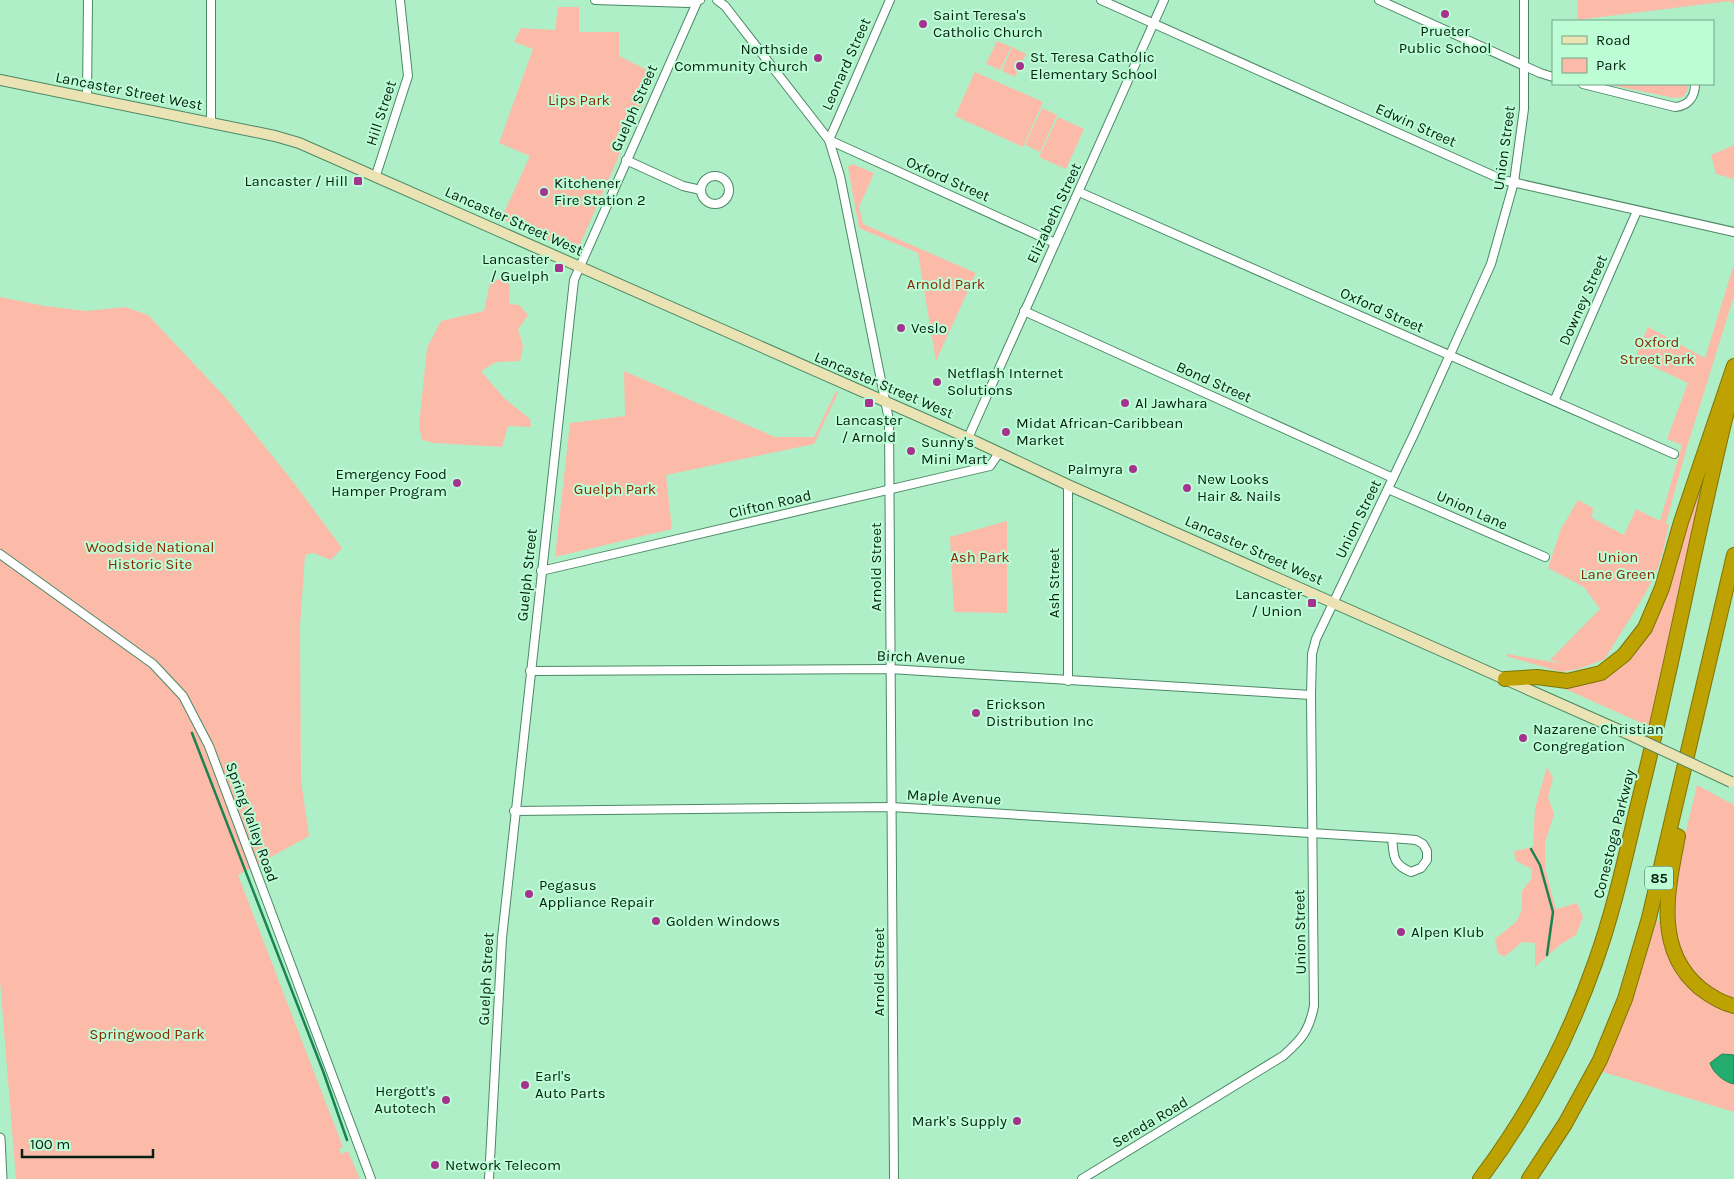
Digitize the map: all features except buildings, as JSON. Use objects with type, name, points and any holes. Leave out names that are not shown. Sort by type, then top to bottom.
[{"type":"highway","points":[[1505,678],[1537,677],[1567,680],[1601,673],[1624,655],[1645,628],[1662,588],[1681,522],[1734,366]]},
{"type":"highway","name":"Conestoga Parkway","points":[[1480,1179],[1505,1146],[1540,1085],[1572,1022],[1614,904],[1651,754],[1734,383]]},
{"type":"highway","name":"85","points":[[1529,1179],[1565,1124],[1600,1060],[1625,999],[1649,918],[1734,555]]},
{"type":"highway","points":[[1709,665],[1702,716],[1668,888],[1666,917],[1670,940],[1677,960],[1685,972],[1705,992],[1734,1006]]},
{"type":"main road","name":"Lancaster Street West","points":[[0,80],[286,139],[376,175],[579,267],[968,438],[1068,485],[1505,678],[1733,783]]},
{"type":"street","points":[[87,98],[88,0]]},
{"type":"street","points":[[211,0],[211,122]]},
{"type":"street","name":"Hill Street","points":[[376,175],[408,76],[400,0]]},
{"type":"street","points":[[595,0],[684,3],[699,0]]},
{"type":"street","name":"Guelph Street","points":[[489,1179],[501,948],[514,811],[574,280],[699,0]]},
{"type":"street","name":"Arnold Street","points":[[717,0],[741,26],[829,140],[840,176],[889,420],[894,1179]]},
{"type":"street","name":"Leonard Street","points":[[829,140],[890,0]]},
{"type":"street","name":"Edwin Street","points":[[1101,0],[1500,178],[1734,232]]},
{"type":"street","name":"Elizabeth Street","points":[[968,438],[1164,0]]},
{"type":"street","points":[[1379,0],[1552,77]]},
{"type":"street","name":"Union Street","points":[[1232,1088],[1283,1056],[1302,1040],[1311,1024],[1314,1006],[1312,654],[1316,639],[1393,478],[1491,264],[1514,182],[1524,109],[1524,0]]},
{"type":"street","points":[[1587,85],[1674,107],[1682,106],[1689,102],[1694,95],[1696,85]]},
{"type":"street","name":"Oxford Street","points":[[829,140],[1055,243]]},
{"type":"street","points":[[626,160],[683,186],[701,190]]},
{"type":"street","name":"Oxford Street","points":[[1079,192],[1450,355],[1555,399],[1674,454]]},
{"type":"street","name":"Downey Street","points":[[1555,399],[1637,211]]},
{"type":"street","name":"Bond Street","points":[[1024,311],[1393,478]]},
{"type":"street","name":"Clifton Road","points":[[541,571],[990,466],[999,453]]},
{"type":"street","name":"Ash Street","points":[[1068,485],[1068,681]]},
{"type":"street","name":"Union Lane","points":[[1388,488],[1545,557]]},
{"type":"street","name":"Spring Valley Road","points":[[0,554],[147,659],[166,676],[182,696],[209,746],[371,1179]]},
{"type":"street","name":"Birch Avenue","points":[[530,672],[890,668],[1068,681],[1311,695]]},
{"type":"street","name":"Maple Avenue","points":[[514,811],[578,808],[891,807],[1392,838],[1416,840],[1423,844],[1427,851],[1427,860],[1421,868],[1411,872],[1400,867],[1395,859],[1392,838]]},
{"type":"street","name":"Sereda Road","points":[[1082,1179],[1232,1088]]},
{"type":"street","points":[[0,1138],[2,1179]]},
{"type":"green space","points":[[1578,0],[1734,0],[1734,5],[1730,1],[1577,20]]},
{"type":"green space","name":"Lips Park","points":[[558,7],[579,7],[579,32],[619,32],[619,56],[655,74],[577,251],[574,252],[501,219],[530,156],[499,143],[533,49],[514,42],[521,28],[555,30]]},
{"type":"green space","points":[[997,41],[1011,47],[1000,70],[986,64]]},
{"type":"green space","points":[[1012,47],[1026,54],[1015,77],[1002,71]]},
{"type":"green space","points":[[975,72],[1043,102],[1023,147],[955,116]]},
{"type":"green space","points":[[1611,85],[1688,85],[1688,90],[1683,97],[1674,98]]},
{"type":"green space","points":[[1042,108],[1057,115],[1040,152],[1025,145]]},
{"type":"green space","points":[[1058,117],[1084,129],[1066,169],[1039,157]]},
{"type":"green space","points":[[1734,145],[1734,179],[1716,174],[1711,155]]},
{"type":"green space","name":"Arnold Park","points":[[852,164],[874,173],[859,207],[863,224],[976,273],[936,361],[918,253],[859,228],[848,167]]},
{"type":"green space","points":[[1734,264],[1734,296],[1687,447],[1666,523],[1669,525],[1661,559],[1645,593],[1605,659],[1579,669],[1561,672],[1506,656],[1507,654],[1563,664],[1550,660],[1600,609],[1584,587],[1548,568],[1561,529],[1578,500],[1593,508],[1592,518],[1624,535],[1636,509],[1660,521],[1682,445],[1667,439],[1688,383],[1635,358],[1648,327],[1705,358]]},
{"type":"green space","points":[[503,277],[510,286],[509,304],[519,305],[528,315],[518,329],[523,346],[520,361],[496,362],[481,371],[504,398],[530,419],[531,427],[508,426],[502,447],[434,443],[422,440],[419,426],[427,348],[441,321],[484,311],[490,283]]},
{"type":"green space","points":[[0,297],[45,306],[86,311],[125,307],[148,315],[226,398],[294,483],[342,548],[331,560],[313,553],[305,555],[300,626],[301,780],[309,836],[238,875],[343,1147],[339,1149],[341,1154],[348,1151],[360,1179],[16,1179],[0,981]]},
{"type":"green space","name":"Guelph Park","points":[[624,371],[775,437],[814,437],[836,391],[838,393],[814,444],[666,475],[672,529],[555,557],[570,423],[625,416]]},
{"type":"green space","points":[[1697,493],[1703,494],[1650,727],[1561,687],[1561,684],[1613,672],[1629,661],[1643,643],[1656,619],[1667,592]]},
{"type":"green space","name":"Ash Park","points":[[1007,521],[1007,613],[954,612],[950,537]]},
{"type":"green space","points":[[1547,767],[1553,778],[1548,797],[1554,814],[1545,843],[1545,868],[1556,909],[1577,903],[1583,917],[1576,935],[1561,944],[1535,967],[1535,943],[1522,942],[1504,957],[1498,953],[1495,939],[1517,921],[1522,909],[1522,891],[1531,879],[1532,869],[1516,861],[1514,851],[1533,847],[1535,808]]},
{"type":"green space","points":[[1697,785],[1734,805],[1734,999],[1705,984],[1686,963],[1677,936],[1675,906],[1678,875]]},
{"type":"green space","points":[[1657,920],[1663,923],[1672,965],[1697,994],[1734,1013],[1734,1055],[1722,1054],[1710,1063],[1719,1076],[1734,1084],[1734,1112],[1603,1072]]},
{"type":"shaded area","points":[[1722,1054],[1734,1055],[1734,1084],[1719,1076],[1710,1063]]},
{"type":"waterway","points":[[192,733],[323,1071],[347,1140]]},
{"type":"waterway","points":[[1531,849],[1540,865],[1553,912],[1547,955]]},
{"type":"place","name":"Prueter Public School","points":[[1445,14]]},
{"type":"place","name":"Saint Teresa's Catholic Church","points":[[923,24]]},
{"type":"place","name":"Northside Community Church","points":[[818,58]]},
{"type":"place","name":"St. Teresa Catholic Elementary School","points":[[1020,66]]},
{"type":"place","name":"Lancaster / Hill","points":[[358,181]]},
{"type":"place","name":"Kitchener Fire Station 2","points":[[544,192]]},
{"type":"place","name":"Lancaster / Guelph","points":[[559,268]]},
{"type":"place","name":"Veslo","points":[[901,328]]},
{"type":"place","name":"Netflash Internet Solutions","points":[[937,382]]},
{"type":"place","name":"Lancaster / Arnold","points":[[869,403]]},
{"type":"place","name":"Al Jawhara","points":[[1125,403]]},
{"type":"place","name":"Midat African-Caribbean Market","points":[[1006,432]]},
{"type":"place","name":"Sunny's Mini Mart","points":[[911,451]]},
{"type":"place","name":"Palmyra","points":[[1133,469]]},
{"type":"place","name":"Emergency Food Hamper Program","points":[[457,483]]},
{"type":"place","name":"New Looks Hair & Nails","points":[[1187,488]]},
{"type":"place","name":"Lancaster / Union","points":[[1312,603]]},
{"type":"place","name":"Erickson Distribution Inc","points":[[976,713]]},
{"type":"place","name":"Nazarene Christian Congregation","points":[[1523,738]]},
{"type":"place","name":"Pegasus Appliance Repair","points":[[529,894]]},
{"type":"place","name":"Golden Windows","points":[[656,921]]},
{"type":"place","name":"Alpen Klub","points":[[1401,932]]},
{"type":"place","name":"Earl's Auto Parts","points":[[525,1085]]},
{"type":"place","name":"Hergott's Autotech","points":[[446,1100]]},
{"type":"place","name":"Mark's Supply","points":[[1017,1121]]},
{"type":"place","name":"Network Telecom","points":[[435,1165]]},
{"type":"park label","name":"Oxford Street Park","points":[[1657,350]]},
{"type":"park label","name":"Woodside National Historic Site","points":[[150,556]]},
{"type":"park label","name":"Union Lane Green","points":[[1618,566]]},
{"type":"park label","name":"Springwood Park","points":[[147,1034]]}]
